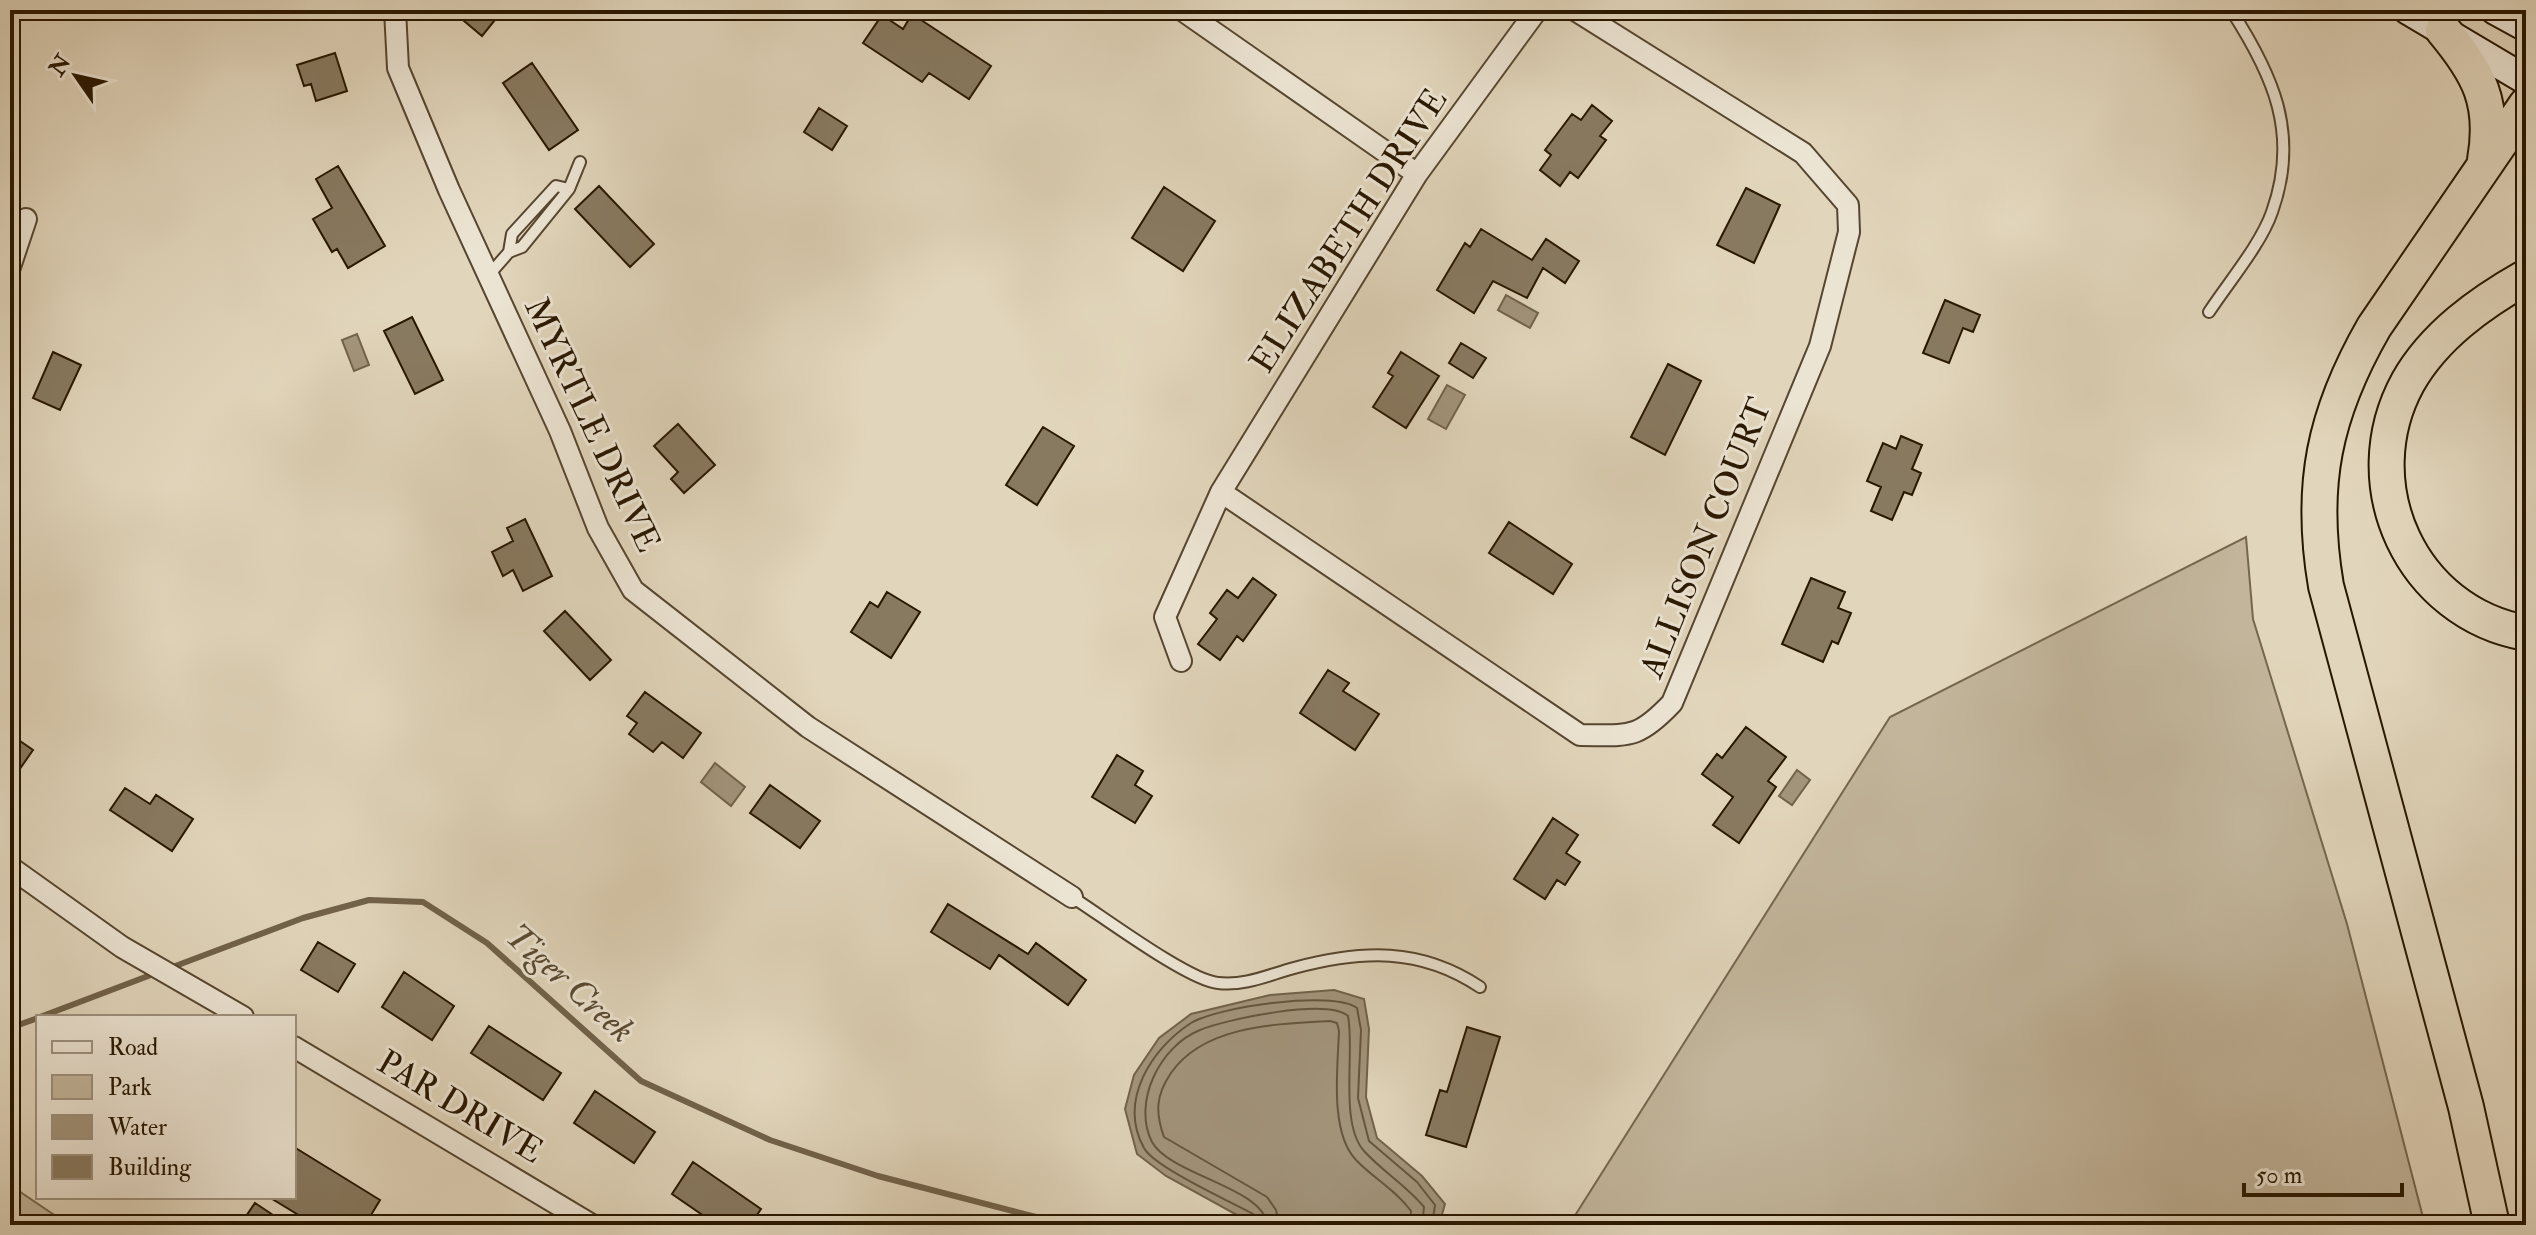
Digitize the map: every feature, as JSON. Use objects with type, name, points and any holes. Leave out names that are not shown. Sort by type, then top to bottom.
[{"type":"highway","points":[[2443,30],[2465,56],[2485,100],[2490,117],[2485,162]]},
{"type":"highway","points":[[2492,1225],[2470,1120],[2326,586],[2317,523],[2327,432],[2353,363],[2526,105]]},
{"type":"highway","points":[[2526,277],[2470,314],[2422,361],[2399,400],[2390,425],[2385,474],[2388,497],[2402,538],[2431,583],[2479,619],[2526,633]]},
{"type":"main road","points":[[2408,10],[2526,80]]},
{"type":"main road","points":[[2495,10],[2526,27]]},
{"type":"street","name":"MYRTLE DRIVE","points":[[395,10],[398,68],[488,276],[560,431],[598,528],[633,590],[808,727],[1072,897]]},
{"type":"street","points":[[1182,10],[1417,174]]},
{"type":"street","name":"ELIZABETH DRIVE","points":[[1181,661],[1165,617],[1221,492],[1417,174],[1537,10]]},
{"type":"street","name":"ALLISON COURT","points":[[1221,492],[1580,735],[1618,735],[1647,730],[1672,703],[1820,346],[1849,232],[1848,205],[1803,153],[1575,10]]},
{"type":"street","points":[[10,267],[26,219]]},
{"type":"street","points":[[10,867],[122,947],[240,1015]]},
{"type":"street","name":"PAR DRIVE","points":[[296,1048],[592,1225]]},
{"type":"lane","points":[[2209,312],[2271,214],[2282,168],[2282,115],[2252,43],[2231,10]]},
{"type":"lane","points":[[488,276],[509,252],[522,247],[569,189],[580,162]]},
{"type":"lane","points":[[509,252],[512,234],[556,186],[569,189]]},
{"type":"lane","points":[[1072,897],[1184,971],[1214,983],[1246,983],[1295,967],[1374,952],[1406,955],[1462,975],[1480,987]]},
{"type":"green space","points":[[2246,537],[2253,619],[2347,924],[2425,1225],[1569,1225],[1890,717]]},
{"type":"green space","points":[[10,1185],[69,1225],[10,1225]]},
{"type":"water","points":[[1506,295],[1538,313],[1530,328],[1498,310]]},
{"type":"water","points":[[357,334],[369,365],[354,371],[342,340]]},
{"type":"water","points":[[1447,385],[1465,395],[1446,429],[1428,419]]},
{"type":"water","points":[[715,763],[745,787],[731,806],[701,782]]},
{"type":"water","points":[[1797,770],[1810,780],[1792,805],[1779,796]]},
{"type":"water","points":[[1334,990],[1364,999],[1369,1029],[1366,1097],[1377,1138],[1422,1176],[1445,1204],[1439,1225],[1255,1225],[1166,1176],[1137,1154],[1125,1109],[1134,1075],[1159,1038],[1191,1014],[1270,995]]},
{"type":"building","points":[[451,10],[503,10],[482,36]]},
{"type":"building","points":[[912,14],[991,66],[969,99],[929,73],[922,82],[863,43],[882,15],[903,29]]},
{"type":"building","points":[[335,53],[347,91],[316,101],[311,84],[304,86],[297,65]]},
{"type":"building","points":[[532,63],[578,130],[549,150],[503,83]]},
{"type":"building","points":[[1592,105],[1612,121],[1600,136],[1606,140],[1578,178],[1570,172],[1560,186],[1540,170],[1551,155],[1545,150],[1572,114],[1581,120]]},
{"type":"building","points":[[819,108],[847,126],[832,150],[804,132]]},
{"type":"building","points":[[338,166],[385,246],[348,268],[337,249],[332,252],[313,219],[332,208],[316,179]]},
{"type":"building","points":[[599,186],[654,244],[630,267],[575,209]]},
{"type":"building","points":[[1164,187],[1215,221],[1183,271],[1132,238]]},
{"type":"building","points":[[1746,188],[1780,205],[1754,263],[1717,245]]},
{"type":"building","points":[[1481,229],[1532,260],[1546,239],[1579,261],[1565,283],[1543,268],[1527,298],[1493,281],[1474,313],[1437,290],[1465,243],[1470,247]]},
{"type":"building","points":[[1945,300],[1980,315],[1973,332],[1963,328],[1949,363],[1923,353]]},
{"type":"building","points":[[412,317],[443,380],[415,394],[384,331]]},
{"type":"building","points":[[1461,343],[1486,358],[1473,378],[1449,363]]},
{"type":"building","points":[[53,352],[81,365],[60,410],[33,398]]},
{"type":"building","points":[[1401,352],[1439,376],[1406,428],[1373,407],[1393,376],[1388,373]]},
{"type":"building","points":[[1668,364],[1701,381],[1665,455],[1631,437]]},
{"type":"building","points":[[678,424],[715,465],[684,493],[671,479],[678,472],[654,446]]},
{"type":"building","points":[[1043,427],[1074,446],[1037,505],[1006,485]]},
{"type":"building","points":[[1901,436],[1922,445],[1912,469],[1921,473],[1912,495],[1904,492],[1892,520],[1871,511],[1881,487],[1867,481],[1883,443],[1896,449]]},
{"type":"building","points":[[525,519],[552,576],[523,591],[513,570],[503,576],[492,552],[513,541],[507,528]]},
{"type":"building","points":[[1509,522],[1572,564],[1553,594],[1489,553]]},
{"type":"building","points":[[1253,578],[1276,595],[1243,641],[1237,636],[1220,660],[1198,644],[1217,619],[1210,613],[1227,590],[1238,598]]},
{"type":"building","points":[[1811,578],[1845,592],[1838,608],[1851,613],[1838,644],[1832,641],[1823,662],[1782,644]]},
{"type":"building","points":[[887,592],[920,612],[891,658],[851,632],[870,602],[878,607]]},
{"type":"building","points":[[565,611],[611,660],[590,680],[544,631]]},
{"type":"building","points":[[1328,670],[1349,683],[1343,691],[1379,714],[1355,750],[1300,713]]},
{"type":"building","points":[[645,692],[701,733],[683,758],[662,742],[653,752],[629,734],[637,723],[627,716]]},
{"type":"building","points":[[1746,727],[1786,757],[1768,781],[1776,787],[1739,843],[1713,825],[1733,797],[1702,774],[1717,754],[1722,758]]},
{"type":"building","points":[[10,734],[33,750],[10,783]]},
{"type":"building","points":[[1117,755],[1143,771],[1135,785],[1152,796],[1135,823],[1092,797]]},
{"type":"building","points":[[770,785],[820,821],[800,848],[750,813]]},
{"type":"building","points":[[125,788],[150,804],[156,795],[193,819],[172,851],[110,810]]},
{"type":"building","points":[[1553,818],[1578,835],[1566,853],[1580,862],[1565,885],[1557,880],[1545,899],[1514,879]]},
{"type":"building","points":[[948,904],[1028,954],[1036,943],[1086,980],[1068,1005],[999,955],[990,969],[931,932]]},
{"type":"building","points":[[318,942],[355,964],[338,992],[301,970]]},
{"type":"building","points":[[404,972],[454,1006],[432,1040],[382,1007]]},
{"type":"building","points":[[489,1026],[561,1073],[543,1100],[471,1053]]},
{"type":"building","points":[[1467,1027],[1500,1037],[1466,1147],[1426,1135],[1440,1090],[1447,1092]]},
{"type":"building","points":[[595,1091],[655,1132],[634,1163],[574,1123]]},
{"type":"building","points":[[296,1148],[380,1200],[365,1225],[315,1225],[272,1199],[296,1199]]},
{"type":"building","points":[[693,1162],[761,1209],[750,1225],[717,1225],[672,1194]]},
{"type":"building","points":[[255,1203],[288,1225],[240,1225]]},
{"type":"waterway","name":"Tiger Creek","points":[[170,968],[303,918],[369,900],[423,902],[487,943],[641,1081],[770,1140],[878,1176],[1067,1225]]},
{"type":"waterway","name":"Tiger Creek","points":[[45,1015],[156,973]]},
{"type":"waterway","name":"Tiger Creek","points":[[10,1028],[36,1019]]}]
